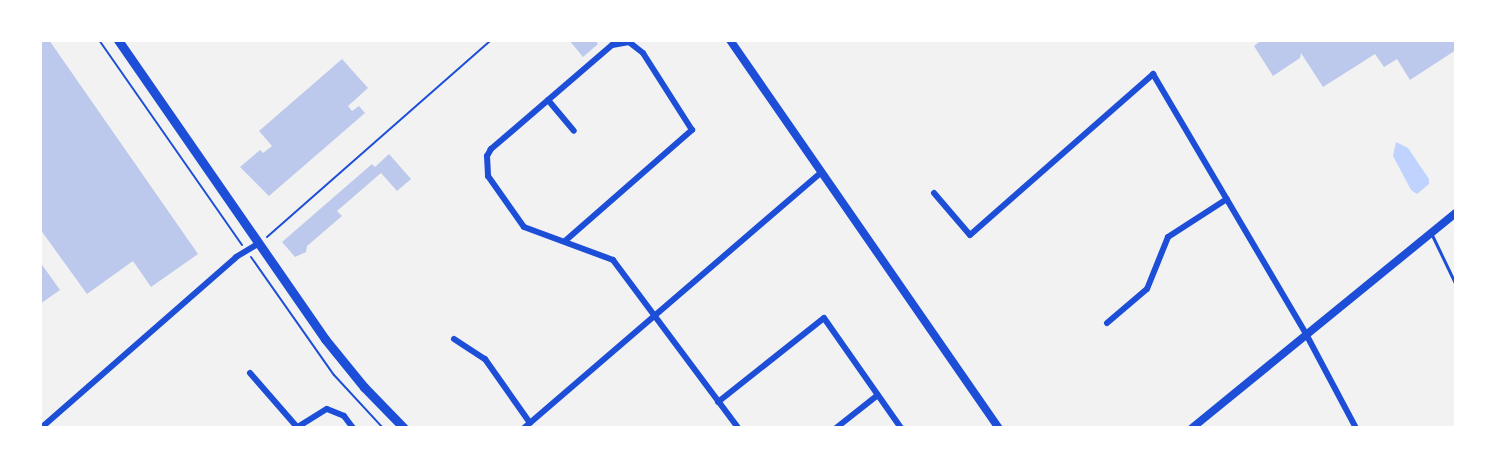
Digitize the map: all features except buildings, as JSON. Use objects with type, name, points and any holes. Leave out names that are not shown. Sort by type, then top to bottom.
[{"type":"main road","points":[[117,40],[341,361],[404,428]]},
{"type":"street","points":[[730,40],[999,428]]},
{"type":"street","points":[[565,241],[689,136],[692,130],[643,52],[629,42],[612,45],[491,149],[487,156],[488,176],[524,227],[613,260],[738,428]]},
{"type":"street","points":[[934,193],[970,235],[1153,74],[1306,334],[1356,428]]},
{"type":"street","points":[[548,100],[574,131]]},
{"type":"street","points":[[524,428],[822,172]]},
{"type":"street","points":[[1107,323],[1148,289],[1168,237],[1227,200]]},
{"type":"street","points":[[1192,428],[1455,213]]},
{"type":"street","points":[[41,428],[258,244]]},
{"type":"street","points":[[718,402],[824,318],[901,428]]},
{"type":"street","points":[[454,339],[485,359],[530,423]]},
{"type":"street","points":[[250,373],[297,427],[327,409],[344,416],[353,428]]},
{"type":"street","points":[[836,428],[878,395]]},
{"type":"lane","points":[[1431,234],[1455,285]]},
{"type":"path","points":[[99,40],[334,375],[383,428]]},
{"type":"path","points":[[258,244],[490,40]]},
{"type":"water","points":[[1396,142],[1408,148],[1429,179],[1429,184],[1417,194],[1411,190],[1393,156]]}]
